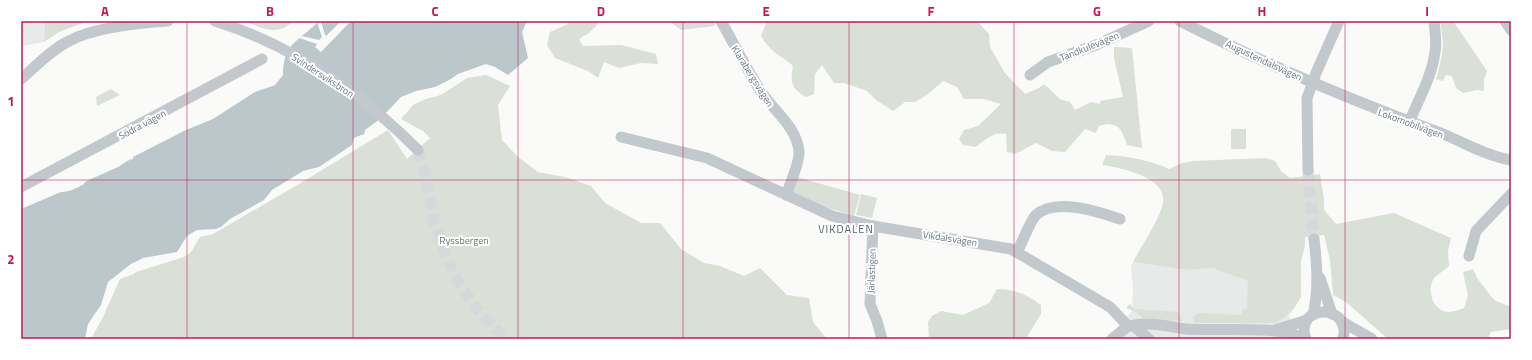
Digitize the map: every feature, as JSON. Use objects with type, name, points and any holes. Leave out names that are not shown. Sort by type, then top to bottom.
[{"type":"street","points":[[21,79],[58,48],[68,41],[87,32],[168,21]]},
{"type":"street","name":"Svindersviksbron","points":[[215,21],[234,27],[285,50],[336,81],[381,115],[418,150]]},
{"type":"street","name":"Klarabergsvägen","points":[[721,21],[761,91],[776,112],[787,121],[795,139],[799,156],[786,195]]},
{"type":"street","name":"Tändkulevägen","points":[[1030,75],[1048,62],[1096,45],[1149,21]]},
{"type":"street","name":"Augustendalsvägen","points":[[1180,21],[1312,82],[1306,104],[1308,170]]},
{"type":"street","points":[[1312,82],[1339,21]]},
{"type":"street","points":[[1409,123],[1434,62],[1436,48],[1434,21]]},
{"type":"street","points":[[1505,21],[1511,30]]},
{"type":"street","name":"Södra vägen","points":[[21,187],[262,59]]},
{"type":"street","name":"Lokomobilvägen","points":[[1312,82],[1356,102],[1456,140],[1487,154],[1511,160]]},
{"type":"street","name":"Vikdalsvägen","points":[[620,137],[707,158],[832,216],[873,226],[1001,246],[1017,252],[1110,307],[1131,326],[1149,339]]},
{"type":"street","points":[[1469,256],[1476,231],[1511,194]]},
{"type":"street","points":[[1017,252],[1035,216],[1049,208],[1085,208],[1120,219]]},
{"type":"street","name":"Järlastigen","points":[[873,226],[870,304],[882,339]]},
{"type":"street","points":[[1305,339],[1304,328],[1310,318],[1316,298],[1317,269],[1314,239]]},
{"type":"street","points":[[1317,269],[1326,297],[1336,318],[1343,328],[1342,339]]},
{"type":"street","points":[[1272,331],[1310,318],[1322,311],[1329,312],[1336,318],[1372,339]]},
{"type":"street","points":[[1112,339],[1131,326],[1142,324],[1186,329],[1272,331],[1297,335],[1305,339]]},
{"type":"shaded area","points":[[21,21],[45,21],[44,42],[21,46]]},
{"type":"shaded area","points":[[319,21],[527,21],[522,32],[528,58],[508,75],[495,67],[486,64],[458,74],[435,87],[416,91],[401,97],[380,119],[365,130],[364,134],[354,138],[352,145],[319,167],[303,171],[272,190],[264,200],[230,219],[221,227],[216,229],[197,230],[187,236],[177,252],[143,258],[131,264],[108,282],[101,305],[88,324],[85,339],[21,339],[21,209],[61,192],[76,188],[186,130],[213,119],[255,92],[275,85],[283,75],[284,64],[289,49],[299,38]]},
{"type":"shaded area","points":[[1133,262],[1186,270],[1212,268],[1248,281],[1280,301],[1295,307],[1289,316],[1295,339],[1105,339],[1134,309],[1132,305],[1133,289],[1131,267]]},
{"type":"green space","points":[[45,21],[88,21],[59,32],[44,42]]},
{"type":"green space","points":[[245,21],[293,21],[281,29],[269,30]]},
{"type":"green space","points":[[569,21],[598,21],[598,24],[589,33],[579,39],[583,46],[621,45],[656,54],[658,64],[641,63],[619,68],[604,62],[598,78],[588,71],[555,58],[547,45],[550,32],[568,24]]},
{"type":"green space","points":[[669,21],[714,21],[715,26],[681,30]]},
{"type":"green space","points":[[767,21],[977,21],[989,34],[990,47],[1005,73],[1025,94],[1039,88],[1044,84],[1060,99],[1070,102],[1075,110],[1091,102],[1100,104],[1100,101],[1123,97],[1114,58],[1114,47],[1132,48],[1142,148],[1127,145],[1121,130],[1115,125],[1111,124],[1099,126],[1096,133],[1085,129],[1065,152],[1052,151],[1036,143],[1015,154],[1007,152],[1006,134],[1002,133],[993,135],[976,147],[963,145],[959,139],[964,130],[978,126],[1001,104],[984,99],[964,99],[957,87],[943,81],[927,95],[915,102],[905,102],[893,111],[876,100],[867,91],[844,83],[834,83],[822,65],[815,74],[814,94],[806,97],[797,91],[793,84],[793,66],[772,50],[761,36]]},
{"type":"green space","points":[[1440,21],[1453,21],[1487,71],[1484,79],[1484,91],[1477,90],[1463,93],[1456,88],[1452,76],[1446,75],[1443,81],[1436,79],[1442,50]]},
{"type":"green space","name":"Ryssbergen","points":[[486,75],[510,86],[498,105],[502,140],[517,156],[538,172],[565,177],[591,186],[605,203],[641,223],[660,223],[681,249],[704,263],[720,266],[744,276],[760,268],[787,295],[809,298],[813,322],[827,339],[91,339],[103,317],[120,279],[136,272],[184,257],[191,252],[200,237],[213,234],[388,130],[407,159],[430,138],[423,131],[401,119],[413,105],[426,99],[441,95],[467,78]]},
{"type":"green space","points":[[111,89],[120,95],[97,106],[96,97]]},
{"type":"green space","points":[[1231,129],[1246,129],[1246,149],[1231,149]]},
{"type":"green space","points":[[1106,155],[1138,159],[1169,169],[1182,163],[1193,161],[1266,158],[1275,161],[1281,171],[1290,178],[1320,174],[1324,199],[1324,210],[1336,224],[1394,213],[1451,238],[1448,251],[1449,266],[1434,278],[1431,288],[1432,300],[1443,311],[1449,312],[1464,308],[1468,295],[1463,272],[1473,269],[1477,278],[1494,300],[1511,307],[1511,329],[1491,332],[1488,339],[1388,339],[1346,302],[1333,295],[1330,260],[1324,235],[1305,237],[1305,246],[1301,261],[1301,297],[1295,307],[1284,318],[1275,323],[1194,323],[1193,318],[1198,313],[1241,315],[1243,309],[1247,308],[1248,281],[1212,268],[1186,270],[1133,262],[1156,221],[1162,207],[1163,197],[1160,189],[1153,182],[1143,176],[1102,165]]},
{"type":"green space","points":[[797,177],[860,195],[854,216],[815,204],[792,194]]},
{"type":"green space","points":[[861,194],[877,198],[872,218],[856,215]]},
{"type":"green space","points":[[997,289],[1020,293],[1041,305],[1041,314],[1027,339],[929,339],[928,322],[932,316],[941,311],[963,315],[989,303]]},
{"type":"green space","points":[[1130,304],[1134,309],[1178,312],[1182,321],[1143,318],[1136,312],[1126,308]]},
{"type":"pier","points":[[321,21],[326,36],[341,21],[351,21],[321,52],[315,47],[317,44],[299,38],[302,36],[319,40],[322,37],[317,22]]},
{"type":"tunnel","points":[[418,150],[425,174],[434,224],[454,275],[476,308],[505,339]]},
{"type":"tunnel","points":[[1308,170],[1314,239]]},
{"type":"district","name":"VIKDALEN","points":[[846,229]]}]
